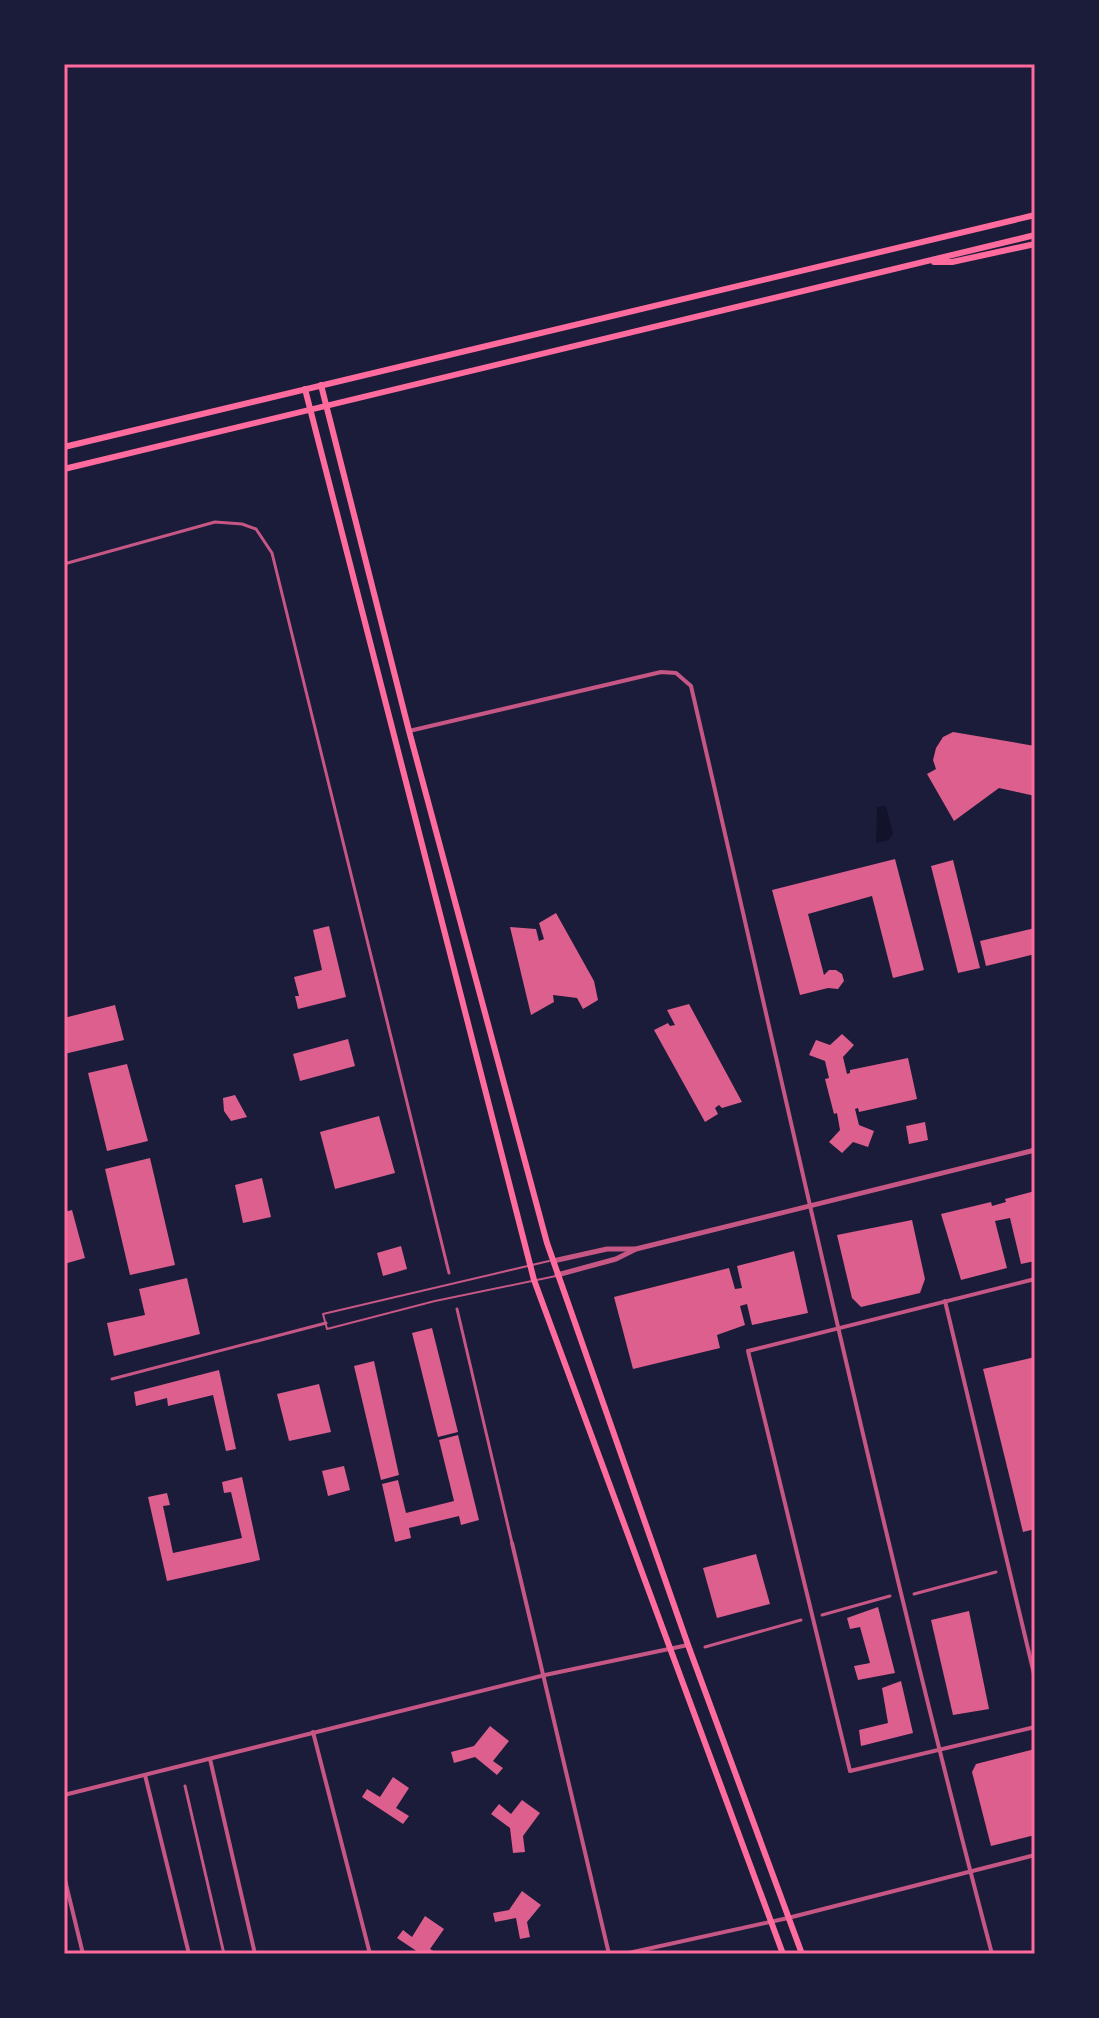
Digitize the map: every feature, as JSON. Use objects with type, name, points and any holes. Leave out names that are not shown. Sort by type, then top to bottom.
[{"type":"main road","points":[[64,447],[1035,215]]},
{"type":"main road","points":[[64,469],[1035,235]]},
{"type":"main road","points":[[926,261],[952,262],[1035,244]]},
{"type":"main road","points":[[321,385],[409,731],[557,1275],[802,1954]]},
{"type":"main road","points":[[305,389],[534,1280],[783,1954]]},
{"type":"street","points":[[64,564],[215,522],[242,524],[256,529],[272,553],[449,1273]]},
{"type":"street","points":[[409,731],[661,672],[676,673],[691,686],[811,1206],[836,1329],[937,1749],[992,1954]]},
{"type":"street","points":[[557,1275],[616,1259],[636,1249],[1035,1150]]},
{"type":"street","points":[[553,1261],[607,1249],[636,1249]]},
{"type":"street","points":[[1035,1279],[748,1351],[850,1771],[1035,1727]]},
{"type":"street","points":[[945,1301],[1035,1678]]},
{"type":"street","points":[[457,1309],[609,1954]]},
{"type":"street","points":[[112,1379],[326,1323]]},
{"type":"street","points":[[914,1594],[996,1572]]},
{"type":"street","points":[[822,1615],[890,1596]]},
{"type":"street","points":[[705,1647],[801,1620]]},
{"type":"street","points":[[64,1795],[545,1675],[688,1645]]},
{"type":"street","points":[[313,1732],[370,1954]]},
{"type":"street","points":[[210,1759],[255,1954]]},
{"type":"street","points":[[145,1775],[189,1954]]},
{"type":"street","points":[[185,1786],[224,1954]]},
{"type":"street","points":[[624,1954],[788,1918],[1035,1855]]},
{"type":"street","points":[[64,1876],[83,1954]]},
{"type":"lane","points":[[553,1261],[323,1314],[327,1329],[435,1301],[557,1275]]},
{"type":"shaded area","points":[[886,806],[893,834],[889,840],[876,843],[877,807]]},
{"type":"building","points":[[953,732],[1035,746],[1035,796],[999,788],[954,821],[927,774],[936,769],[933,760],[936,748],[943,737]]},
{"type":"building","points":[[895,859],[924,970],[893,978],[872,896],[808,914],[824,975],[829,970],[836,970],[842,974],[844,981],[838,989],[828,988],[800,995],[772,890]]},
{"type":"building","points":[[953,860],[980,968],[958,973],[931,866]]},
{"type":"building","points":[[556,913],[594,981],[598,1000],[583,1009],[577,998],[553,995],[554,1002],[531,1015],[510,927],[536,929],[539,941],[544,939],[539,923]]},
{"type":"building","points":[[329,926],[346,997],[298,1009],[295,996],[299,996],[294,977],[322,970],[313,930]]},
{"type":"building","points":[[1035,928],[1035,954],[986,966],[980,941]]},
{"type":"building","points":[[689,1004],[742,1102],[722,1108],[719,1105],[715,1108],[718,1114],[705,1122],[654,1030],[668,1023],[675,1025],[667,1010]]},
{"type":"building","points":[[115,1005],[124,1040],[64,1054],[64,1018]]},
{"type":"building","points":[[842,1034],[854,1045],[843,1057],[847,1074],[850,1070],[908,1058],[917,1099],[859,1112],[858,1108],[855,1109],[859,1125],[874,1131],[868,1147],[853,1142],[842,1153],[829,1142],[840,1130],[825,1079],[829,1078],[825,1061],[809,1055],[816,1040],[830,1045]]},
{"type":"building","points":[[348,1039],[355,1066],[300,1081],[293,1054]]},
{"type":"building","points":[[127,1064],[148,1141],[107,1151],[88,1073]]},
{"type":"building","points":[[235,1095],[247,1117],[231,1121],[224,1111],[223,1098]]},
{"type":"building","points":[[379,1116],[395,1173],[335,1189],[320,1132]]},
{"type":"building","points":[[925,1122],[928,1140],[909,1144],[906,1126]]},
{"type":"building","points":[[150,1158],[175,1265],[130,1275],[105,1169]]},
{"type":"building","points":[[262,1178],[271,1217],[243,1223],[235,1185]]},
{"type":"building","points":[[1035,1191],[1035,1261],[1021,1264],[1010,1218],[995,1221],[1007,1268],[961,1280],[941,1214],[991,1202],[992,1206]]},
{"type":"building","points":[[72,1210],[85,1258],[64,1264],[64,1212]]},
{"type":"building","points":[[912,1220],[925,1279],[920,1293],[861,1307],[852,1298],[837,1235]]},
{"type":"building","points":[[401,1246],[407,1269],[383,1276],[377,1253]]},
{"type":"building","points":[[794,1251],[808,1313],[752,1325],[747,1304],[740,1306],[745,1325],[717,1335],[720,1348],[633,1369],[614,1297],[729,1268],[735,1289],[742,1288],[737,1266]]},
{"type":"building","points":[[187,1278],[200,1334],[114,1356],[107,1323],[145,1315],[139,1289]]},
{"type":"building","points":[[432,1328],[458,1432],[438,1437],[412,1333]]},
{"type":"building","points":[[1035,1357],[1035,1529],[1023,1532],[983,1369]]},
{"type":"building","points":[[374,1361],[399,1475],[381,1480],[354,1366]]},
{"type":"building","points":[[219,1370],[236,1449],[226,1451],[213,1395],[168,1406],[167,1398],[136,1406],[134,1392]]},
{"type":"building","points":[[319,1384],[331,1432],[289,1441],[277,1394]]},
{"type":"building","points":[[458,1435],[479,1520],[461,1525],[459,1516],[409,1528],[411,1538],[395,1542],[382,1484],[398,1480],[406,1513],[454,1501],[439,1440]]},
{"type":"building","points":[[344,1466],[350,1490],[328,1496],[322,1471]]},
{"type":"building","points":[[242,1477],[260,1560],[167,1581],[148,1497],[167,1493],[170,1505],[163,1506],[173,1553],[242,1538],[231,1492],[224,1493],[222,1482]]},
{"type":"building","points":[[756,1554],[770,1604],[717,1618],[703,1568]]},
{"type":"building","points":[[878,1607],[895,1673],[858,1680],[854,1666],[870,1663],[860,1627],[850,1629],[847,1618]]},
{"type":"building","points":[[969,1611],[989,1709],[953,1715],[931,1620]]},
{"type":"building","points":[[901,1681],[913,1733],[861,1746],[859,1730],[888,1723],[882,1688]]},
{"type":"building","points":[[490,1726],[509,1741],[493,1761],[503,1768],[497,1775],[475,1757],[454,1763],[451,1752],[474,1746]]},
{"type":"building","points":[[1035,1749],[1035,1835],[991,1846],[972,1772],[976,1764]]},
{"type":"building","points":[[393,1777],[409,1788],[396,1808],[409,1816],[403,1824],[362,1797],[367,1789],[380,1797]]},
{"type":"building","points":[[522,1800],[540,1813],[523,1836],[525,1852],[513,1853],[510,1828],[491,1814],[499,1804],[511,1814]]},
{"type":"building","points":[[522,1891],[541,1905],[527,1922],[530,1937],[520,1939],[516,1918],[495,1922],[493,1913],[509,1910]]},
{"type":"building","points":[[425,1916],[444,1929],[430,1949],[439,1954],[421,1954],[397,1938],[403,1930],[412,1937]]}]
